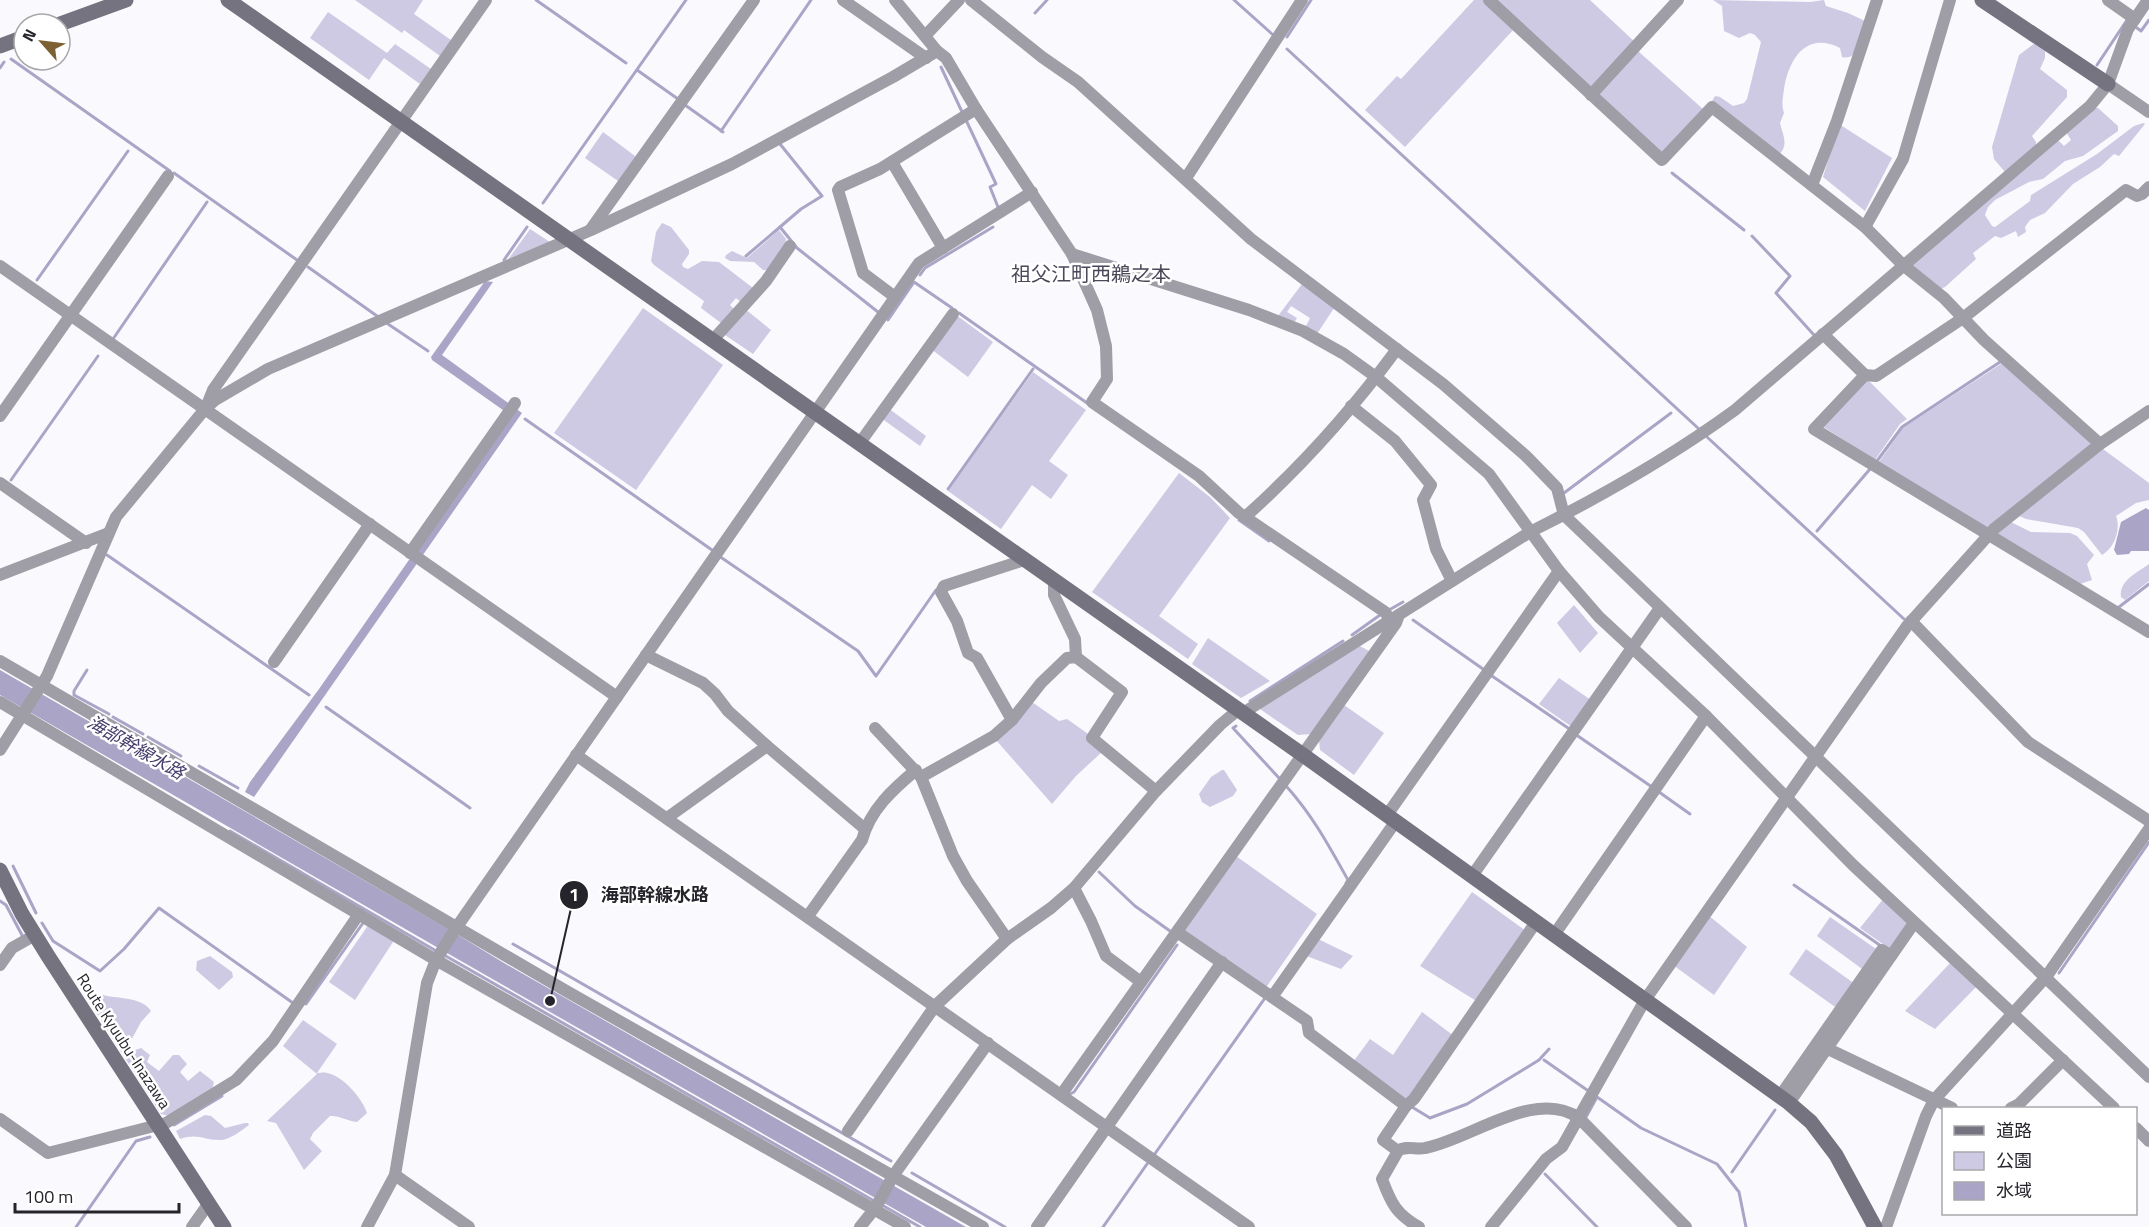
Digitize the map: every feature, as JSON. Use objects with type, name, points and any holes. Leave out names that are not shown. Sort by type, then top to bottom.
[{"type":"street","points":[[72,20],[126,0]]},
{"type":"street","points":[[228,0],[1303,755],[1784,1100],[1811,1122],[1836,1155],[1875,1227]]},
{"type":"street","points":[[205,409],[213,390],[486,0]]},
{"type":"street","points":[[591,230],[754,0]]},
{"type":"street","points":[[843,0],[926,58]]},
{"type":"street","points":[[895,0],[937,51],[946,58],[976,109],[1072,254],[1097,310],[1106,346],[1107,379],[1092,402],[1199,476],[1245,517],[1394,617],[1396,623],[1061,1095]]},
{"type":"street","points":[[925,36],[959,0]]},
{"type":"street","points":[[971,0],[1042,57],[1078,82],[1251,239],[1443,384],[1526,456],[1557,488],[1564,515],[2148,1074]]},
{"type":"street","points":[[1186,178],[1302,0]]},
{"type":"street","points":[[1489,0],[1662,160],[1712,107],[1865,227],[1903,265],[1944,298],[1984,340],[2100,444]]},
{"type":"street","points":[[1592,95],[1678,0]]},
{"type":"street","points":[[1812,185],[1837,121],[1877,0]]},
{"type":"street","points":[[1865,227],[1903,159],[1950,0]]},
{"type":"street","points":[[1982,0],[2149,112]]},
{"type":"street","points":[[2108,0],[2135,19]]},
{"type":"street","points":[[848,1131],[935,1006],[1007,939],[1051,908],[1074,888],[1156,791],[1220,724],[1530,532],[1564,515],[1700,436],[1735,410],[2090,106],[2108,84],[2128,29],[2148,0]]},
{"type":"street","points":[[0,750],[47,676],[106,534],[116,517],[205,409],[215,400],[268,369],[591,230],[732,165],[937,51]]},
{"type":"street","points":[[895,297],[863,273],[838,190],[892,162],[976,109]]},
{"type":"street","points":[[892,162],[943,248]]},
{"type":"street","points":[[0,416],[168,176]]},
{"type":"street","points":[[1823,334],[1865,375],[1876,376],[1963,318],[2126,190],[2137,195],[2142,194],[2149,187]]},
{"type":"street","points":[[367,1227],[395,1175],[427,983],[455,929],[919,263],[1032,192]]},
{"type":"street","points":[[712,341],[766,281],[790,246]]},
{"type":"street","points":[[1072,254],[1249,310],[1292,327],[1320,340],[1377,377],[1488,474],[1559,571],[1599,617],[1788,796],[1853,865],[2113,1107]]},
{"type":"street","points":[[0,266],[617,697]]},
{"type":"street","points":[[859,444],[953,314]]},
{"type":"street","points":[[1245,517],[1288,477],[1377,377],[1397,350]]},
{"type":"street","points":[[1865,375],[1814,429],[2149,632]]},
{"type":"street","points":[[1351,406],[1395,441],[1431,485],[1423,500],[1436,549],[1452,581]]},
{"type":"street","points":[[414,556],[512,408]]},
{"type":"street","points":[[1491,1227],[1546,1159],[1562,1147],[1645,1000],[1911,621],[1989,535],[2100,444],[2149,411]]},
{"type":"street","points":[[0,483],[87,543]]},
{"type":"street","points":[[274,662],[370,525]]},
{"type":"street","points":[[0,575],[106,534]]},
{"type":"street","points":[[1012,720],[977,658],[968,653],[957,621],[941,592],[944,586],[1024,560]]},
{"type":"street","points":[[1272,997],[1559,571]]},
{"type":"street","points":[[1054,581],[1054,595],[1075,639],[1076,657]]},
{"type":"street","points":[[1472,876],[1660,608]]},
{"type":"street","points":[[1911,621],[2028,742],[2149,821]]},
{"type":"street","points":[[646,655],[703,683],[728,711],[865,829]]},
{"type":"street","points":[[808,916],[862,840],[865,829],[889,793],[919,773],[994,736],[1012,720],[1041,683],[1066,658],[1076,657],[1122,692],[1092,738],[1156,791]]},
{"type":"street","points":[[0,660],[40,687],[455,929],[983,1227]]},
{"type":"street","points":[[0,702],[24,714],[359,914],[905,1227]]},
{"type":"street","points":[[1554,935],[1706,716]]},
{"type":"street","points":[[875,728],[919,773],[953,856],[967,881],[1007,939]]},
{"type":"street","points":[[667,818],[767,746]]},
{"type":"street","points":[[576,755],[1249,1227]]},
{"type":"street","points":[[1886,1227],[1926,1116],[1934,1100],[2014,1015],[2046,977],[2149,829]]},
{"type":"street","name":"Route Kyuubu-Inazawa","points":[[0,870],[35,935],[224,1227]]},
{"type":"street","points":[[1074,888],[1106,956],[1141,982]]},
{"type":"street","points":[[0,1119],[48,1153],[166,1123],[236,1080],[273,1041],[359,914]]},
{"type":"street","points":[[1398,1151],[1383,1140],[1406,1106],[1414,1099],[1536,922]]},
{"type":"street","points":[[1784,1100],[1826,1048],[1914,923]]},
{"type":"street","points":[[1177,932],[1307,1021],[1309,1034],[1406,1106]]},
{"type":"street","points":[[0,965],[12,948],[35,935]]},
{"type":"street","points":[[1784,1100],[1882,950],[1891,956]]},
{"type":"street","points":[[1037,1227],[1222,962]]},
{"type":"street","points":[[861,1227],[893,1176],[988,1043]]},
{"type":"street","points":[[1826,1048],[1950,1107]]},
{"type":"street","points":[[2013,1107],[2019,1104],[2063,1060]]},
{"type":"street","points":[[1419,1227],[1404,1218],[1390,1203],[1382,1179],[1398,1151],[1402,1148],[1425,1148],[1507,1116],[1546,1108],[1559,1109],[1579,1118],[1686,1227]]},
{"type":"street","points":[[2137,1129],[2149,1141]]},
{"type":"street","points":[[395,1175],[469,1227]]},
{"type":"street","points":[[192,1227],[209,1203]]},
{"type":"green space","points":[[355,0],[423,0],[414,14],[451,40],[440,56],[404,30],[402,33]]},
{"type":"green space","points":[[1474,0],[1483,0],[1514,29],[1405,147],[1365,110],[1397,76],[1401,79]]},
{"type":"green space","points":[[1495,0],[1590,0],[1636,43],[1592,89]]},
{"type":"green space","points":[[1713,0],[1810,2],[1824,0],[1826,6],[1865,21],[1859,45],[1852,55],[1842,57],[1840,48],[1818,43],[1801,51],[1795,58],[1784,89],[1782,104],[1784,113],[1780,123],[1785,143],[1779,155],[1712,101],[1715,96],[1733,106],[1744,103],[1747,99],[1761,42],[1750,33],[1739,38],[1724,31],[1722,6]]},
{"type":"green space","points":[[328,12],[387,53],[395,44],[431,69],[420,84],[384,58],[369,80],[310,38]]},
{"type":"green space","points":[[2035,43],[2045,51],[2045,58],[2040,69],[2067,90],[2067,97],[2032,136],[2036,147],[2005,172],[1994,159],[1992,147],[2019,55]]},
{"type":"green space","points":[[1638,51],[1704,110],[1661,154],[1597,96]]},
{"type":"green space","points":[[2094,108],[2098,108],[2118,126],[2118,131],[2083,156],[2065,161],[2043,179],[2029,182],[1995,200],[1988,207],[1985,215],[1992,226],[1995,227],[2030,201],[2031,195],[2097,154],[2134,126],[2145,124],[2119,156],[2114,154],[2100,167],[2073,184],[2045,213],[2030,220],[2025,227],[2026,232],[2018,237],[2016,231],[2001,238],[1995,236],[1973,253],[1976,259],[1945,287],[1940,289],[1911,267],[2057,139],[2064,146],[2071,140],[2066,132]]},
{"type":"green space","points":[[1839,124],[1892,158],[1865,211],[1823,177]]},
{"type":"green space","points":[[603,132],[639,159],[621,183],[585,158]]},
{"type":"green space","points":[[662,223],[671,227],[689,250],[682,264],[683,267],[688,269],[702,261],[719,262],[753,288],[742,303],[736,298],[730,305],[735,310],[721,323],[701,308],[704,301],[651,261],[656,232]]},
{"type":"green space","points":[[530,229],[553,244],[507,261]]},
{"type":"green space","points":[[779,230],[786,239],[785,246],[768,270],[763,270],[754,262],[730,261],[725,258],[732,251],[747,258]]},
{"type":"green space","points":[[1302,284],[1334,308],[1317,334],[1305,328],[1310,318],[1291,306],[1287,312],[1297,318],[1294,323],[1278,316]]},
{"type":"green space","points":[[643,308],[723,365],[636,490],[554,433]]},
{"type":"green space","points":[[745,309],[771,330],[753,354],[722,333]]},
{"type":"green space","points":[[956,315],[993,342],[968,377],[931,349]]},
{"type":"green space","points":[[2004,362],[2092,444],[1989,527],[1985,527],[1879,462],[1903,428]]},
{"type":"green space","points":[[1033,372],[1086,410],[1049,461],[1068,475],[1051,499],[1032,485],[1001,529],[948,491]]},
{"type":"green space","points":[[1867,379],[1907,419],[1900,424],[1875,460],[1822,426]]},
{"type":"green space","points":[[888,408],[926,436],[920,446],[881,418]]},
{"type":"green space","points":[[2103,449],[2149,483],[2149,500],[2136,503],[2116,516],[2117,532],[2107,552],[2102,555],[2084,532],[2078,528],[2019,516]]},
{"type":"green space","points":[[1179,473],[1210,497],[1230,518],[1159,616],[1198,644],[1188,659],[1092,592]]},
{"type":"green space","points":[[2011,522],[2031,532],[2070,533],[2077,536],[2094,555],[2087,564],[2092,580],[2080,584],[1997,534]]},
{"type":"green space","points":[[2149,564],[2149,581],[2125,600],[2121,597],[2126,581]]},
{"type":"green space","points":[[1574,605],[1598,633],[1580,653],[1557,623]]},
{"type":"green space","points":[[1208,638],[1270,681],[1241,698],[1192,664]]},
{"type":"green space","points":[[1356,644],[1371,652],[1312,734],[1298,735],[1257,707]]},
{"type":"green space","points":[[1559,678],[1591,700],[1572,727],[1539,704]]},
{"type":"green space","points":[[1032,702],[1059,721],[1067,719],[1091,736],[1103,751],[1076,776],[1052,804],[996,740]]},
{"type":"green space","points":[[1344,705],[1384,733],[1354,775],[1320,750],[1319,740]]},
{"type":"green space","points":[[1222,770],[1237,790],[1233,796],[1210,807],[1202,802],[1199,794],[1211,777]]},
{"type":"green space","points":[[1236,856],[1317,914],[1265,989],[1183,933]]},
{"type":"green space","points":[[1472,892],[1526,931],[1478,1002],[1420,966]]},
{"type":"green space","points":[[1884,898],[1909,922],[1890,949],[1860,928]]},
{"type":"green space","points":[[1708,915],[1747,947],[1714,995],[1673,965]]},
{"type":"green space","points":[[1830,917],[1879,951],[1865,971],[1817,936]]},
{"type":"green space","points":[[369,924],[395,939],[355,1000],[329,982]]},
{"type":"green space","points":[[1316,938],[1353,956],[1341,969],[1304,955]]},
{"type":"green space","points":[[1806,949],[1855,984],[1838,1009],[1789,974]]},
{"type":"green space","points":[[210,956],[232,972],[233,977],[219,990],[196,970],[197,961]]},
{"type":"green space","points":[[1952,961],[1978,985],[1935,1029],[1905,1011]]},
{"type":"green space","points":[[99,994],[135,1000],[147,1006],[151,1011],[141,1022],[128,1046],[135,1050],[141,1048],[150,1055],[147,1062],[159,1071],[173,1055],[179,1055],[187,1064],[180,1072],[188,1081],[200,1071],[214,1082],[212,1090],[169,1116],[161,1114],[88,1000]]},
{"type":"green space","points":[[1422,1012],[1454,1036],[1408,1102],[1353,1062],[1370,1039],[1393,1055]]},
{"type":"green space","points":[[303,1020],[337,1044],[317,1073],[339,1078],[357,1095],[367,1113],[357,1122],[330,1116],[310,1139],[322,1151],[304,1170],[276,1123],[267,1121],[317,1074],[283,1046]]},
{"type":"green space","points":[[205,1115],[211,1116],[225,1128],[245,1123],[249,1125],[223,1140],[196,1137],[180,1139],[176,1131]]},
{"type":"water","points":[[485,281],[493,282],[442,355],[522,413],[254,797],[245,792],[250,782],[319,689],[510,415],[432,360],[431,357]]},
{"type":"water","points":[[2146,508],[2149,510],[2149,551],[2131,551],[2129,554],[2117,555],[2114,550],[2121,522]]},
{"type":"water","points":[[0,670],[504,963],[966,1227],[926,1227],[440,949],[0,695]]},
{"type":"waterway","points":[[536,0],[626,63]]},
{"type":"waterway","points":[[543,203],[686,0]]},
{"type":"waterway","points":[[721,131],[811,0]]},
{"type":"waterway","points":[[1035,13],[1047,0]]},
{"type":"waterway","points":[[1234,0],[1272,34]]},
{"type":"waterway","points":[[1287,37],[1311,0]]},
{"type":"waterway","points":[[2097,65],[2127,20]]},
{"type":"waterway","points":[[2137,28],[2141,31],[2149,20]]},
{"type":"waterway","points":[[1287,49],[1699,429]]},
{"type":"waterway","points":[[11,59],[170,171]]},
{"type":"waterway","points":[[0,68],[4,62]]},
{"type":"waterway","points":[[941,67],[963,114]]},
{"type":"waterway","points":[[637,70],[678,99]]},
{"type":"waterway","points":[[685,105],[723,132]]},
{"type":"waterway","points":[[966,120],[996,184],[990,187],[998,207]]},
{"type":"waterway","points":[[780,144],[822,196],[801,209],[780,227],[797,248],[878,312]]},
{"type":"waterway","points":[[37,280],[128,151]]},
{"type":"waterway","points":[[174,173],[297,260]]},
{"type":"waterway","points":[[1672,173],[1744,230]]},
{"type":"waterway","points":[[113,339],[207,202]]},
{"type":"waterway","points":[[504,260],[527,227]]},
{"type":"waterway","points":[[746,256],[780,227]]},
{"type":"waterway","points":[[920,275],[925,268],[993,227]]},
{"type":"waterway","points":[[1752,236],[1790,276],[1776,293],[1814,335]]},
{"type":"waterway","points":[[308,267],[377,316]]},
{"type":"waterway","points":[[888,320],[914,282],[952,308]]},
{"type":"waterway","points":[[959,313],[1087,403]]},
{"type":"waterway","points":[[388,324],[428,351]]},
{"type":"waterway","points":[[11,480],[98,356]]},
{"type":"waterway","points":[[1877,461],[1902,427],[2000,362]]},
{"type":"waterway","points":[[948,489],[1033,369]]},
{"type":"waterway","points":[[1564,493],[1671,413]]},
{"type":"waterway","points":[[525,419],[712,550]]},
{"type":"waterway","points":[[1707,437],[1904,619]]},
{"type":"waterway","points":[[1817,531],[1870,469]]},
{"type":"waterway","points":[[1239,520],[1269,541]]},
{"type":"waterway","points":[[107,555],[309,695]]},
{"type":"waterway","points":[[719,556],[858,651],[876,676],[936,590]]},
{"type":"waterway","points":[[2119,607],[2149,584]]},
{"type":"waterway","points":[[1389,610],[1403,602]]},
{"type":"waterway","points":[[1352,635],[1380,615]]},
{"type":"waterway","points":[[1413,620],[1483,669]]},
{"type":"waterway","points":[[1250,701],[1343,641]]},
{"type":"waterway","points":[[87,670],[74,691],[74,695],[109,714]]},
{"type":"waterway","points":[[1492,676],[1568,728]]},
{"type":"waterway","points":[[326,707],[470,808]]},
{"type":"waterway","points":[[113,717],[143,734]]},
{"type":"waterway","points":[[1236,726],[1233,728],[1279,778]]},
{"type":"waterway","points":[[1575,734],[1652,787]]},
{"type":"waterway","points":[[148,737],[181,756]]},
{"type":"waterway","points":[[199,766],[238,788]]},
{"type":"waterway","points":[[1287,787],[1320,832],[1348,880],[1346,883]]},
{"type":"waterway","points":[[1659,792],[1690,814]]},
{"type":"waterway","points":[[230,831],[438,952]]},
{"type":"waterway","points":[[2059,973],[2149,842]]},
{"type":"waterway","points":[[13,866],[36,913]]},
{"type":"waterway","points":[[1099,872],[1135,906],[1170,931]]},
{"type":"waterway","points":[[1794,885],[1881,946]]},
{"type":"waterway","points":[[0,901],[6,905],[23,937]]},
{"type":"waterway","points":[[42,923],[53,941],[100,971],[124,949],[159,908],[293,1003]]},
{"type":"waterway","points":[[306,1004],[363,923]]},
{"type":"waterway","points":[[513,944],[891,1161]]},
{"type":"waterway","points":[[1070,1094],[1074,1092],[1177,945]]},
{"type":"waterway","points":[[444,955],[876,1202]]},
{"type":"waterway","points":[[1154,1155],[1265,998]]},
{"type":"waterway","points":[[1412,1107],[1430,1118],[1467,1104],[1539,1060],[1549,1049]]},
{"type":"waterway","points":[[1544,1060],[1587,1090]]},
{"type":"waterway","points":[[174,1125],[222,1096]]},
{"type":"waterway","points":[[1586,1117],[1597,1097],[1641,1128],[1717,1164],[1739,1192],[1746,1227]]},
{"type":"waterway","points":[[1732,1172],[1775,1110]]},
{"type":"waterway","points":[[76,1227],[136,1141],[150,1137]]},
{"type":"waterway","points":[[1103,1227],[1147,1164]]},
{"type":"waterway","points":[[912,1173],[1005,1227]]},
{"type":"waterway","points":[[1545,1174],[1597,1227]]},
{"type":"waterway","points":[[882,1205],[920,1227]]},
{"type":"place","name":"海部幹線水路","points":[[550,1001]]},
{"type":"district","name":"祖父江町西鵜之本","points":[[1091,273]]}]
